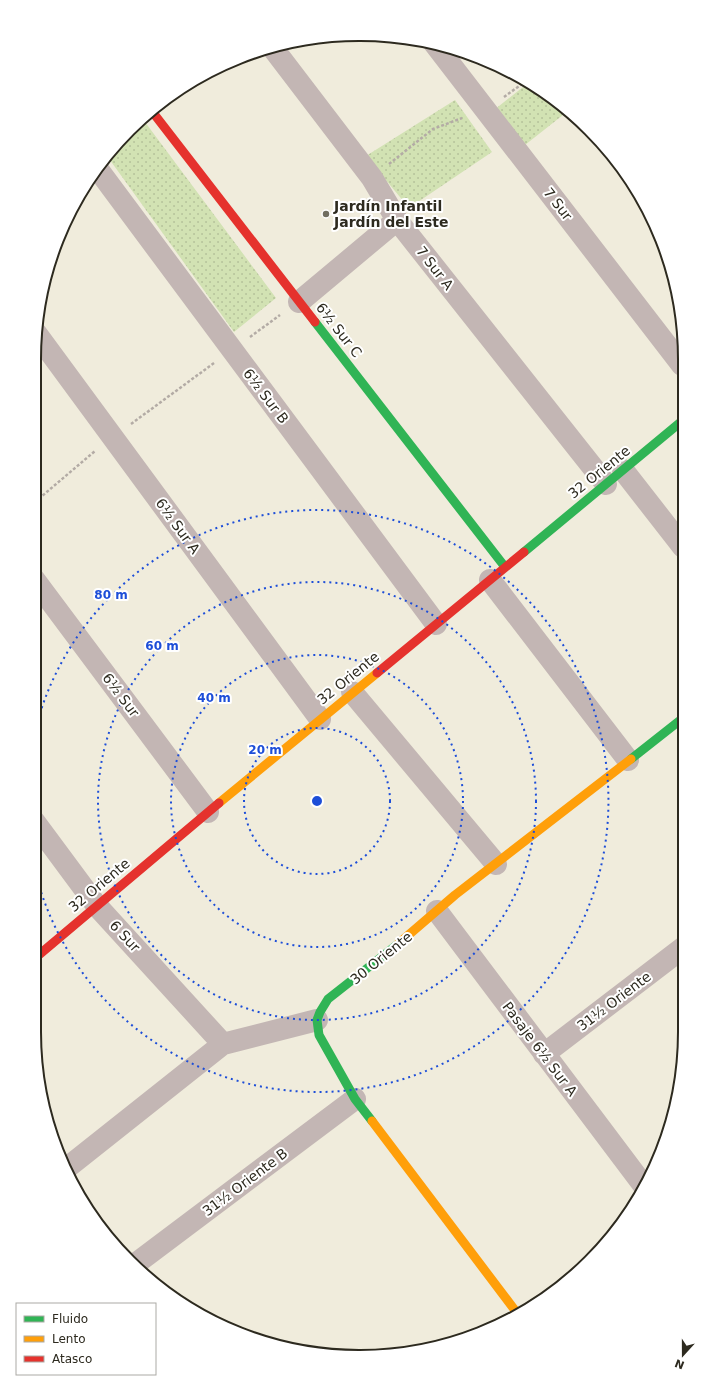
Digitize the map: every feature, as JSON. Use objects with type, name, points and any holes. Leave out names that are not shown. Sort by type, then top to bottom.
[{"type":"street","name":"7 Sur","points":[[440,51],[678,360]]},
{"type":"street","name":"7 Sur A","points":[[276,52],[372,178],[397,220],[606,484]]},
{"type":"street","name":"6½ Sur C","points":[[155,115],[299,302],[498,574]]},
{"type":"street","name":"6½ Sur B","points":[[101,174],[436,624]]},
{"type":"street","points":[[299,302],[397,220]]},
{"type":"street","name":"6½ Sur A","points":[[42,341],[320,719]]},
{"type":"street","name":"32 Oriente","points":[[41,953],[352,692],[498,574],[678,424]]},
{"type":"street","points":[[623,470],[678,541]]},
{"type":"street","points":[[498,574],[628,760]]},
{"type":"street","name":"6½ Sur","points":[[41,588],[208,812]]},
{"type":"street","points":[[352,692],[496,864]]},
{"type":"street","name":"30 Oriente","points":[[317,1020],[319,1012],[328,1000],[391,950],[455,895],[678,722]]},
{"type":"street","name":"6 Sur","points":[[41,830],[97,906],[224,1044]]},
{"type":"street","name":"Pasaje 6½ Sur A","points":[[437,911],[640,1181]]},
{"type":"street","name":"31½ Oriente","points":[[544,1054],[678,952]]},
{"type":"street","points":[[71,1165],[224,1044],[317,1020],[319,1035],[355,1099],[514,1310]]},
{"type":"street","name":"31½ Oriente B","points":[[139,1261],[355,1099]]},
{"type":"path","points":[[372,178],[433,129],[485,109],[520,85]]},
{"type":"path","points":[[41,496],[112,437],[299,302]]},
{"type":"green space","points":[[523,87],[563,115],[525,145],[494,110]]},
{"type":"green space","points":[[455,100],[492,152],[409,208],[366,156]]},
{"type":"green space","points":[[146,123],[276,298],[234,332],[111,161],[120,149]]},
{"type":"traffic: fast","points":[[315,322],[505,567]]},
{"type":"traffic: fast","points":[[524,552],[678,424]]},
{"type":"traffic: fast","points":[[631,759],[678,722]]},
{"type":"traffic: fast","points":[[372,1121],[355,1099],[319,1035],[317,1020],[328,999],[398,944]]},
{"type":"traffic: slow","points":[[219,803],[377,673]]},
{"type":"traffic: slow","points":[[398,944],[455,895],[631,759]]},
{"type":"traffic: slow","points":[[372,1121],[514,1309]]},
{"type":"traffic: jam","points":[[155,115],[315,322]]},
{"type":"traffic: jam","points":[[377,673],[524,552]]},
{"type":"traffic: jam","points":[[41,953],[219,803]]},
{"type":"place","name":"Jardín Infantil Jardín del Este","points":[[326,214]]}]
